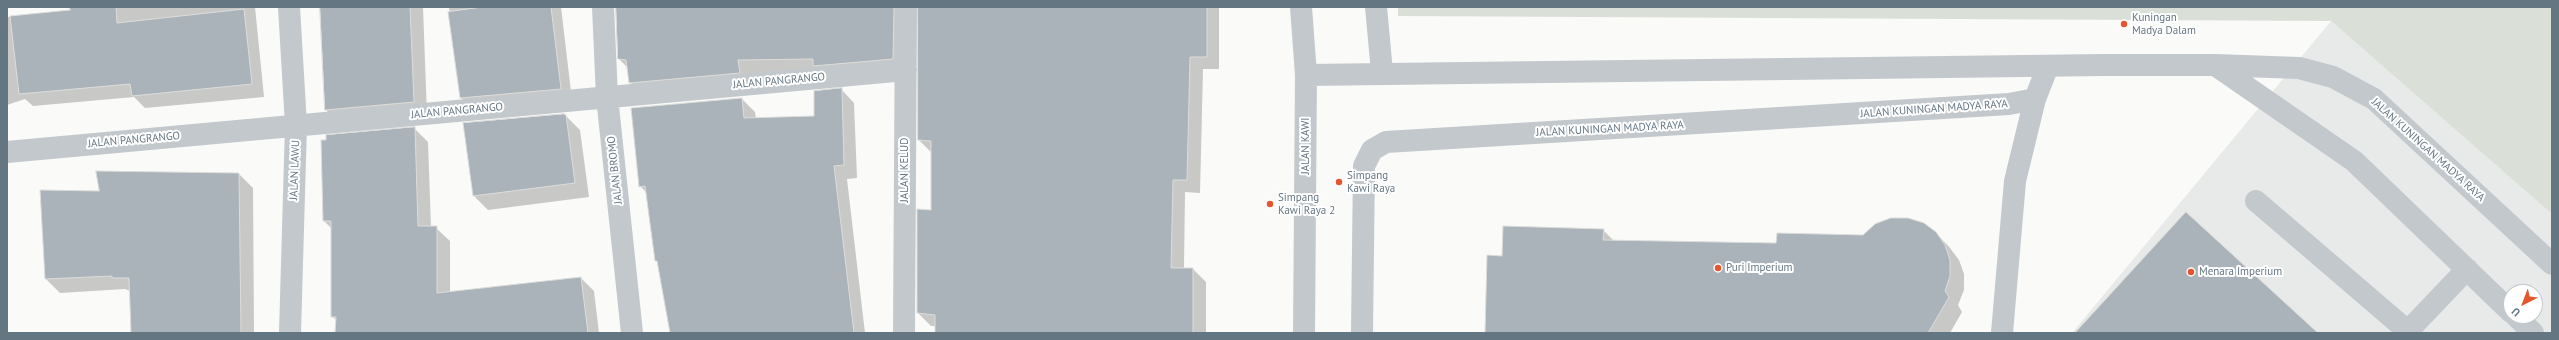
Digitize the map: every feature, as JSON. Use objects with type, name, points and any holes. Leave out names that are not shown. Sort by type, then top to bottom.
[{"type":"street","name":"JALAN LAWU","points":[[289,7],[296,125],[290,333]]},
{"type":"street","name":"JALAN BROMO","points":[[603,7],[607,97],[632,333]]},
{"type":"street","name":"JALAN KELUD","points":[[904,333],[906,7]]},
{"type":"street","name":"JALAN KAWI","points":[[1302,7],[1306,74],[1304,333]]},
{"type":"street","points":[[1376,7],[1382,72]]},
{"type":"street","name":"JALAN KUNINGAN MADYA RAYA","points":[[1306,74],[2048,66],[2215,65],[2299,68],[2333,77],[2374,99],[2552,264]]},
{"type":"street","points":[[2215,65],[2354,161],[2503,304]]},
{"type":"street","points":[[2002,333],[2015,181],[2035,99],[2048,66]]},
{"type":"street","name":"JALAN PANGRANGO","points":[[7,152],[906,70]]},
{"type":"street","name":"JALAN KUNINGAN MADYA RAYA","points":[[1362,333],[1364,166],[1372,150],[1386,142],[1986,106],[2035,99]]},
{"type":"street","points":[[2256,201],[2409,332],[2467,269]]},
{"type":"street","points":[[2524,324],[2533,333]]},
{"type":"shaded area","points":[[1398,7],[2552,7],[2552,214],[2331,21],[1398,16]]},
{"type":"shaded area","points":[[2331,21],[2552,214],[2552,333],[2072,333]]},
{"type":"building","points":[[69,7],[116,7],[117,23],[244,9],[252,84],[132,96],[130,84],[19,94],[10,16],[70,10]]},
{"type":"building","points":[[320,7],[410,7],[414,102],[325,110]]},
{"type":"building","points":[[483,7],[551,7],[561,89],[460,98],[448,12]]},
{"type":"building","points":[[616,7],[894,7],[893,59],[813,66],[813,59],[738,60],[740,73],[629,83],[626,60],[618,59]]},
{"type":"building","points":[[918,7],[1207,7],[1207,57],[1190,57],[1187,180],[1173,180],[1171,268],[1193,268],[1193,333],[935,333],[935,315],[917,313],[917,209],[931,210],[931,141],[918,140]]},
{"type":"building","points":[[842,88],[844,165],[834,166],[854,333],[670,333],[657,261],[655,261],[645,186],[639,187],[631,108],[742,98],[744,118],[814,116],[814,91]]},
{"type":"building","points":[[566,115],[575,183],[473,196],[463,123]]},
{"type":"building","points":[[415,127],[418,226],[437,226],[437,293],[581,277],[588,333],[335,333],[336,317],[331,317],[331,221],[323,221],[321,140],[326,140],[326,135]]},
{"type":"building","points":[[96,171],[239,173],[241,333],[131,333],[129,278],[112,278],[112,276],[45,279],[40,190],[99,191]]},
{"type":"building","name":"Menara Imperium","points":[[2186,212],[2318,333],[2075,333]]},
{"type":"building","name":"Puri Imperium","points":[[1891,218],[1908,218],[1924,223],[1936,232],[1945,245],[1950,260],[1950,276],[1945,291],[1949,297],[1928,333],[1485,333],[1487,255],[1502,256],[1503,226],[1604,229],[1603,240],[1776,243],[1777,233],[1863,235],[1875,224]]},
{"type":"place","name":"Kuningan Madya Dalam","points":[[2124,24]]},
{"type":"place","name":"Simpang Kawi Raya","points":[[1339,182]]},
{"type":"place","name":"Simpang Kawi Raya 2","points":[[1270,204]]},
{"type":"place","name":"Puri Imperium","points":[[1718,268]]},
{"type":"place","name":"Menara Imperium","points":[[2191,272]]}]
